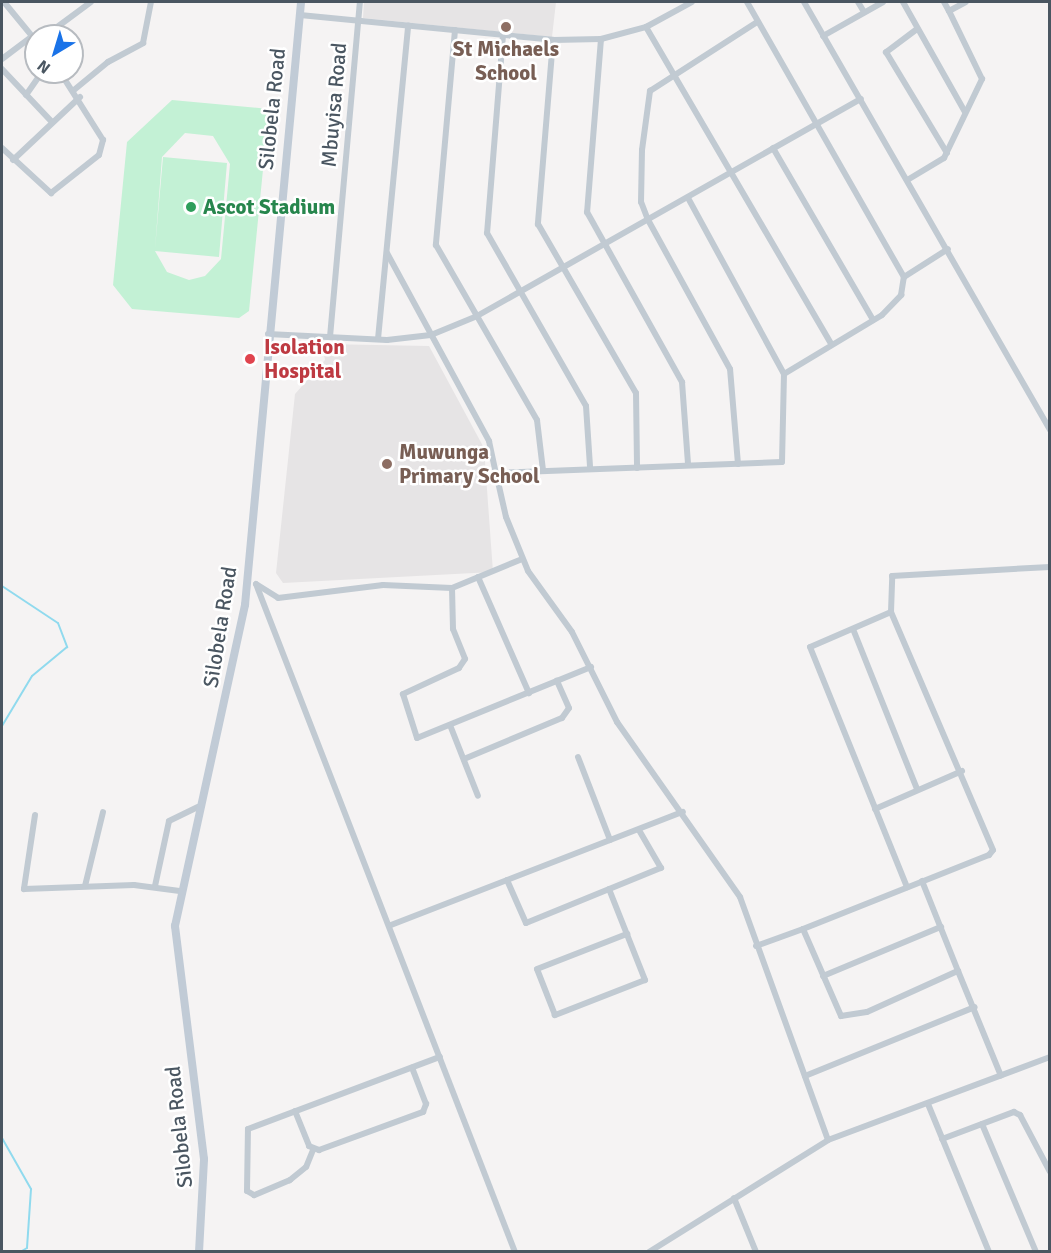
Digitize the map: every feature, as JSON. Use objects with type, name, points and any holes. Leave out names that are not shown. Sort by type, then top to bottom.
[{"type":"street","points":[[4,2],[24,27]]},
{"type":"street","points":[[61,24],[90,2]]},
{"type":"street","points":[[74,90],[102,66],[143,43],[151,2]]},
{"type":"street","name":"Silobela Road","points":[[199,1251],[204,1159],[176,956],[180,891],[198,807],[235,666],[252,581],[268,334],[301,2]]},
{"type":"street","name":"Mbuyisa Road","points":[[330,337],[360,2]]},
{"type":"street","points":[[300,15],[553,40],[601,39],[646,27],[692,2]]},
{"type":"street","points":[[747,2],[813,125],[904,277]]},
{"type":"street","points":[[804,2],[909,179],[1050,430]]},
{"type":"street","points":[[858,2],[864,12]]},
{"type":"street","points":[[823,36],[883,2]]},
{"type":"street","points":[[903,2],[965,112]]},
{"type":"street","points":[[909,179],[936,165],[946,153],[983,72],[944,2]]},
{"type":"street","points":[[950,11],[966,2]]},
{"type":"street","points":[[738,464],[730,369],[648,220],[640,195],[648,95],[671,72],[758,22]]},
{"type":"street","points":[[378,339],[408,24]]},
{"type":"street","points":[[646,27],[831,344]]},
{"type":"street","points":[[917,29],[886,52],[946,153]]},
{"type":"street","points":[[455,30],[436,243],[539,423],[543,470]]},
{"type":"street","points":[[503,35],[487,233],[519,293],[586,406],[590,467]]},
{"type":"street","points":[[601,39],[587,212],[682,382],[688,464]]},
{"type":"street","points":[[553,40],[538,221],[562,269],[636,393],[637,468]]},
{"type":"street","points":[[2,60],[24,46]]},
{"type":"street","points":[[2,69],[52,122]]},
{"type":"street","points":[[26,94],[33,84]]},
{"type":"street","points":[[2,148],[51,193],[99,155],[103,140],[80,97],[69,84]]},
{"type":"street","points":[[13,160],[80,97]]},
{"type":"street","points":[[268,334],[378,339],[431,335],[477,316],[519,293],[861,99]]},
{"type":"street","points":[[773,148],[873,320]]},
{"type":"street","points":[[496,473],[590,467],[637,468],[688,464],[738,464],[785,458],[784,374],[688,198]]},
{"type":"street","points":[[784,374],[873,320],[898,299],[904,277],[948,249]]},
{"type":"street","points":[[387,253],[489,441],[496,473],[522,559],[591,667],[618,722],[732,883],[828,1140]]},
{"type":"street","points":[[252,581],[278,598],[383,585],[452,588],[522,559]]},
{"type":"street","points":[[756,946],[922,881],[993,850],[962,771],[891,612],[892,576],[1050,567]]},
{"type":"street","points":[[478,577],[529,693]]},
{"type":"street","points":[[252,581],[391,925],[516,1251]]},
{"type":"street","points":[[452,588],[453,629],[464,664],[406,690],[402,703],[417,738],[591,667]]},
{"type":"street","points":[[891,612],[813,645],[811,651],[907,887]]},
{"type":"street","points":[[853,629],[917,789]]},
{"type":"street","points":[[464,759],[562,718],[568,708],[557,681]]},
{"type":"street","points":[[450,725],[478,796]]},
{"type":"street","points":[[578,757],[610,840]]},
{"type":"street","points":[[875,809],[962,771]]},
{"type":"street","points":[[155,886],[169,821],[198,807]]},
{"type":"street","points":[[86,886],[104,812]]},
{"type":"street","points":[[391,925],[683,812]]},
{"type":"street","points":[[35,815],[21,886],[155,886],[180,891]]},
{"type":"street","points":[[507,880],[525,923],[661,868],[639,830]]},
{"type":"street","points":[[922,881],[975,1007],[1001,1076]]},
{"type":"street","points":[[609,889],[627,934],[645,980],[555,1016],[537,969],[627,934]]},
{"type":"street","points":[[823,976],[941,927]]},
{"type":"street","points":[[803,929],[823,976],[846,1019],[958,971]]},
{"type":"street","points":[[805,1076],[975,1007]]},
{"type":"street","points":[[295,1111],[313,1150],[306,1167],[290,1180],[254,1195],[248,1191],[248,1129],[295,1111],[412,1068],[440,1057]]},
{"type":"street","points":[[649,1251],[828,1140],[1050,1057]]},
{"type":"street","points":[[313,1150],[423,1112],[426,1104],[412,1068]]},
{"type":"street","points":[[927,1104],[990,1251]]},
{"type":"street","points":[[942,1139],[981,1124],[1020,1115],[1050,1173]]},
{"type":"street","points":[[981,1124],[1036,1251]]},
{"type":"street","points":[[734,1198],[756,1251]]},
{"type":"shaded area","name":"St Michaels School","points":[[364,2],[556,2],[552,37],[363,18]]},
{"type":"shaded area","name":"Muwunga Primary School","points":[[322,344],[429,346],[484,448],[493,572],[283,583],[276,573],[295,394],[325,360]]},
{"type":"green space","points":[[172,100],[269,109],[249,311],[239,318],[132,309],[113,285],[127,142]],"holes":[[[185,133],[213,136],[230,164],[221,259],[205,276],[189,280],[167,272],[155,251],[219,257],[227,163],[163,157],[155,249],[162,157]]]},
{"type":"waterway","points":[[2,586],[58,623],[67,647],[32,676],[2,726]]},
{"type":"waterway","points":[[2,1138],[31,1189],[27,1248],[20,1252]]},
{"type":"place","name":"St Michaels School","points":[[506,27]]},
{"type":"place","name":"Ascot Stadium","points":[[191,207]]},
{"type":"place","name":"Isolation Hospital","points":[[250,359]]},
{"type":"place","name":"Muwunga Primary School","points":[[387,464]]}]
